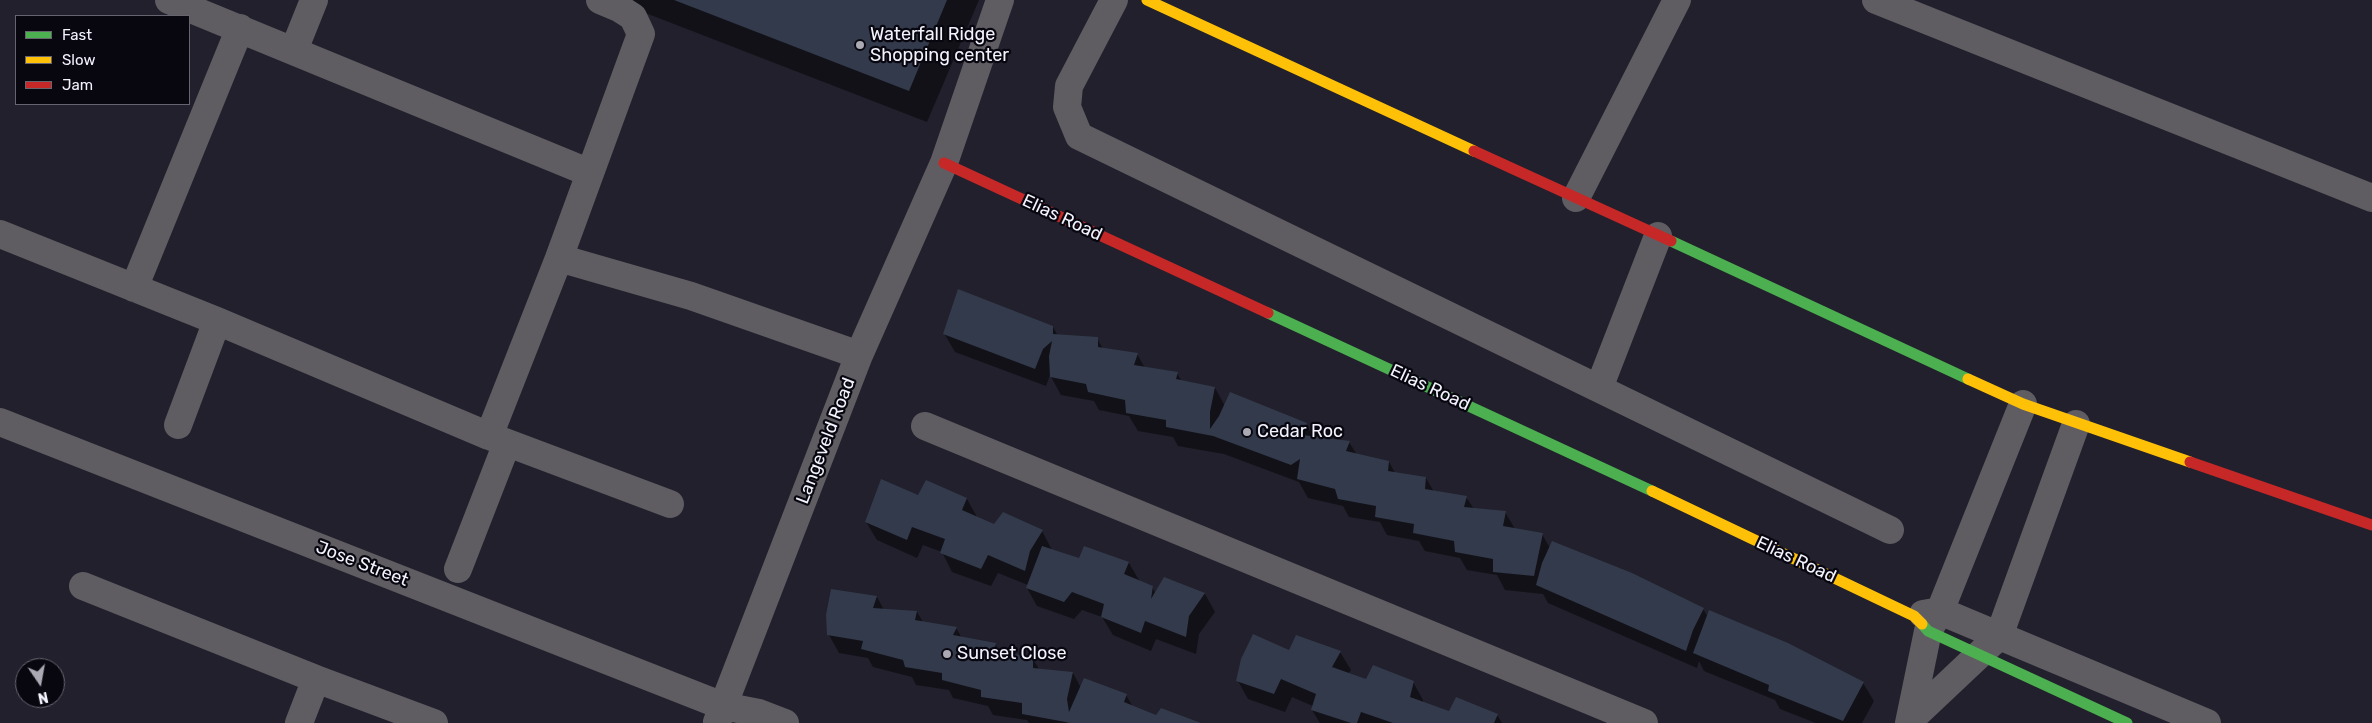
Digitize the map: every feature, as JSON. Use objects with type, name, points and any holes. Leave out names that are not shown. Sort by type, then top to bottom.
[{"type":"street","points":[[169,0],[590,173]]},
{"type":"street","points":[[294,50],[314,0]]},
{"type":"street","points":[[458,569],[498,440],[559,258],[641,34],[633,17],[619,8],[600,0]]},
{"type":"street","name":"Langeveld Road","points":[[720,715],[859,355],[944,163],[1000,0]]},
{"type":"street","points":[[1114,0],[1069,86],[1067,107],[1079,136],[1890,530]]},
{"type":"street","points":[[1147,0],[2023,404],[2076,424],[2372,525]]},
{"type":"street","points":[[1576,198],[1677,0]]},
{"type":"street","points":[[1876,0],[2372,198]]},
{"type":"street","points":[[134,288],[240,28]]},
{"type":"street","name":"Elias Road","points":[[944,163],[1928,619],[1980,655],[2127,723]]},
{"type":"street","points":[[0,234],[217,321],[498,440],[670,504]]},
{"type":"street","points":[[1599,388],[1658,236]]},
{"type":"street","points":[[559,258],[691,296],[859,355]]},
{"type":"street","points":[[178,425],[217,321]]},
{"type":"street","points":[[1909,721],[1928,619],[2023,404]]},
{"type":"street","points":[[1909,721],[1999,636],[2076,424]]},
{"type":"street","points":[[925,426],[1644,723]]},
{"type":"street","name":"Jose Street","points":[[2,428],[720,715],[759,713],[785,723]]},
{"type":"street","points":[[83,586],[316,679],[434,723]]},
{"type":"street","name":"Elias Road","points":[[1928,619],[1999,636],[2207,723]]},
{"type":"street","points":[[299,723],[316,679]]},
{"type":"building","name":"Waterfall Ridge Shopping center","points":[[674,0],[947,0],[909,91]]},
{"type":"building","name":"Cedar Roc","points":[[958,289],[1053,326],[1053,334],[1098,337],[1098,347],[1138,353],[1134,365],[1178,372],[1176,379],[1215,387],[1210,412],[1210,429],[1219,416],[1230,392],[1307,423],[1303,435],[1350,441],[1346,451],[1389,461],[1388,471],[1426,477],[1425,489],[1467,496],[1464,507],[1506,511],[1503,526],[1543,533],[1534,576],[1493,572],[1493,559],[1455,552],[1454,541],[1413,533],[1414,524],[1375,517],[1376,506],[1338,499],[1335,489],[1297,479],[1300,459],[1291,465],[1213,436],[1166,427],[1166,420],[1126,413],[1125,400],[1088,392],[1086,384],[1050,377],[1049,356],[1052,341],[1043,349],[1035,369],[943,334]]},
{"type":"building","points":[[881,479],[918,495],[926,480],[967,498],[962,510],[994,524],[1003,512],[1043,530],[1030,551],[1025,571],[988,555],[981,569],[940,553],[945,539],[912,527],[907,540],[865,522]]},
{"type":"building","points":[[1552,541],[1632,573],[1704,608],[1693,630],[1686,651],[1536,585],[1542,563]]},
{"type":"building","points":[[1042,546],[1079,558],[1084,546],[1129,562],[1124,574],[1153,586],[1151,599],[1164,577],[1205,593],[1189,616],[1186,637],[1145,621],[1141,633],[1101,617],[1104,604],[1072,592],[1064,602],[1026,588]]},
{"type":"building","name":"Sunset Close","points":[[831,589],[877,596],[873,608],[917,611],[915,620],[957,627],[953,635],[996,643],[994,651],[1033,657],[1033,668],[1073,672],[1067,699],[1069,712],[1084,678],[1127,694],[1124,702],[1156,715],[1161,708],[1201,723],[1071,723],[1022,714],[1022,703],[981,697],[981,690],[942,680],[942,673],[905,667],[903,660],[861,649],[863,641],[827,635],[826,615]]},
{"type":"building","points":[[1709,610],[1788,643],[1864,682],[1843,721],[1768,691],[1769,685],[1693,653]]},
{"type":"building","points":[[1253,634],[1289,650],[1296,635],[1341,651],[1332,667],[1366,679],[1373,665],[1414,681],[1410,697],[1449,711],[1456,697],[1498,714],[1494,723],[1393,723],[1361,712],[1357,723],[1351,723],[1311,710],[1316,694],[1281,679],[1274,694],[1236,681],[1241,659]]},
{"type":"traffic: fast","points":[[1671,241],[1968,379]]},
{"type":"traffic: fast","points":[[1268,313],[1652,491]]},
{"type":"traffic: fast","points":[[1922,624],[1928,631],[2127,723]]},
{"type":"traffic: slow","points":[[1147,0],[1474,151]]},
{"type":"traffic: slow","points":[[1968,379],[2023,404],[2190,462]]},
{"type":"traffic: slow","points":[[1652,491],[1914,616],[1922,624]]},
{"type":"traffic: jam","points":[[1474,151],[1671,241]]},
{"type":"traffic: jam","points":[[944,163],[1268,313]]},
{"type":"traffic: jam","points":[[2190,462],[2372,525]]},
{"type":"place","name":"Waterfall Ridge Shopping center","points":[[860,45]]},
{"type":"place","name":"Cedar Roc","points":[[1247,432]]},
{"type":"place","name":"Sunset Close","points":[[947,654]]}]
